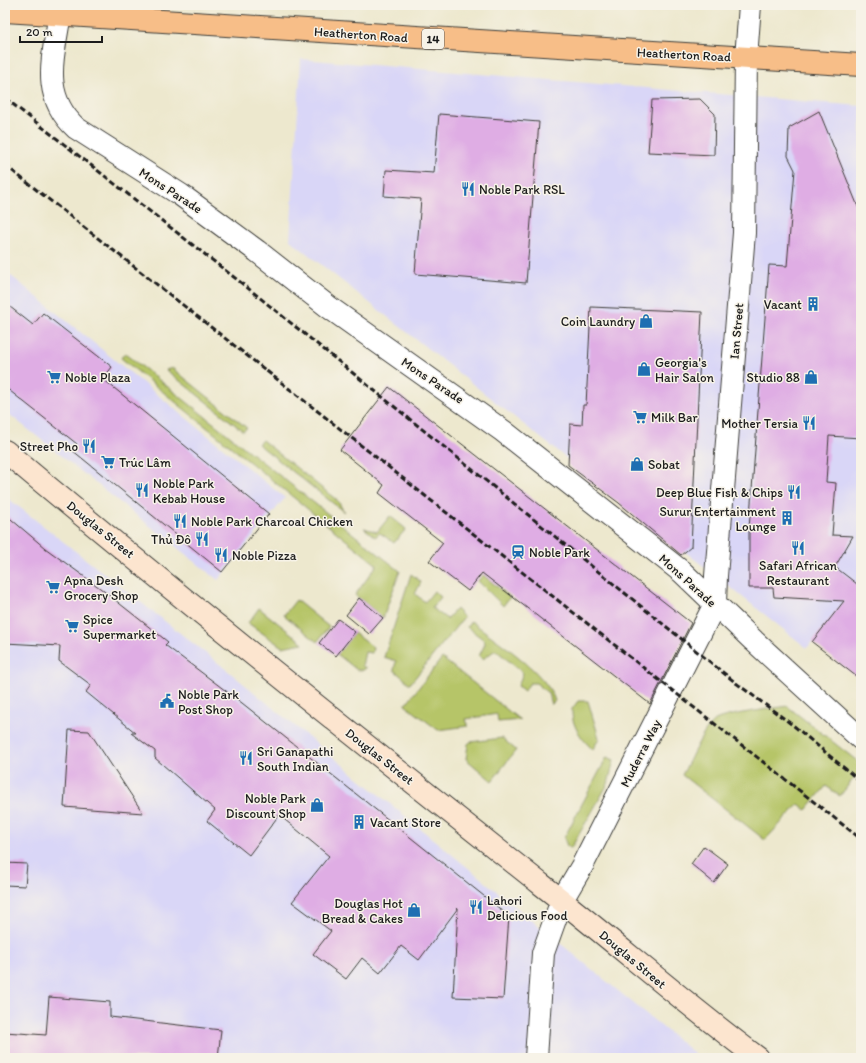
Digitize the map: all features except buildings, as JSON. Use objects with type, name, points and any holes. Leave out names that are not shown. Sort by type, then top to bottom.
[{"type":"main road","name":"Heatherton Road","points":[[5,11],[60,10],[861,65]]},
{"type":"main road","name":"Douglas Street","points":[[5,451],[262,662],[562,900],[710,1022],[758,1058]]},
{"type":"street","name":"Ian Street","points":[[715,604],[716,571],[744,233],[746,58],[750,5]]},
{"type":"street","name":"Mons Parade","points":[[60,10],[52,85],[56,104],[64,116],[76,128],[181,195],[257,251],[330,308],[480,413],[682,572],[861,739]]},
{"type":"street","name":"Muderra Way","points":[[536,1058],[543,953],[562,900],[585,859],[715,604]]},
{"type":"shaded area","points":[[301,59],[861,106],[861,579],[807,648],[290,240]]},
{"type":"shaded area","name":"Noble Plaza","points":[[5,271],[285,498],[218,580],[5,411]]},
{"type":"shaded area","points":[[5,496],[222,666],[700,1058],[5,1058]]},
{"type":"green space","points":[[125,353],[400,571],[383,618],[355,595],[377,565],[121,358]]},
{"type":"green space","points":[[172,368],[247,428],[243,431],[166,370]]},
{"type":"green space","points":[[262,440],[338,501],[344,512],[258,444]]},
{"type":"green space","points":[[390,516],[406,529],[394,543],[380,533],[375,537],[364,528],[377,532]]},
{"type":"green space","points":[[411,574],[421,582],[415,594],[425,602],[434,591],[441,597],[432,608],[447,619],[456,609],[464,617],[410,684],[394,670],[396,661],[384,657]]},
{"type":"green space","points":[[483,575],[510,597],[503,606],[478,581]]},
{"type":"green space","points":[[296,600],[329,627],[317,642],[284,615]]},
{"type":"green space","points":[[259,608],[303,643],[282,647],[248,623]]},
{"type":"green space","points":[[471,621],[519,657],[542,679],[550,690],[555,701],[551,705],[548,693],[536,683],[530,683],[524,691],[518,686],[523,673],[497,651],[494,651],[483,659],[479,656],[485,644],[484,640],[467,627]]},
{"type":"green space","points":[[354,633],[373,647],[372,653],[365,652],[362,666],[366,668],[364,670],[357,670],[337,654]]},
{"type":"green space","points":[[442,658],[520,720],[498,722],[497,714],[466,719],[468,726],[438,730],[405,705]]},
{"type":"green space","points":[[578,701],[588,701],[599,738],[593,750],[581,737],[573,721],[572,709]]},
{"type":"green space","points":[[787,706],[861,764],[861,769],[840,796],[826,786],[806,810],[799,804],[765,840],[682,775],[705,732],[714,721],[727,716]]},
{"type":"green space","points":[[502,738],[516,750],[492,781],[466,759],[468,744],[470,742]]},
{"type":"green space","points":[[607,757],[614,760],[608,784],[571,848],[567,846],[564,838]]},
{"type":"railway","points":[[5,98],[244,285],[736,683],[794,726],[861,782]]},
{"type":"railway","points":[[5,165],[861,839]]},
{"type":"place","name":"Noble Park RSL","points":[[468,189]]},
{"type":"place","name":"Vacant","points":[[813,304]]},
{"type":"place","name":"Coin Laundry","points":[[646,321]]},
{"type":"place","name":"Georgia's Hair Salon","points":[[644,369]]},
{"type":"place","name":"Noble Plaza","points":[[54,377]]},
{"type":"place","name":"Studio 88","points":[[811,377]]},
{"type":"place","name":"Milk Bar","points":[[640,417]]},
{"type":"place","name":"Mother Tersia","points":[[809,423]]},
{"type":"place","name":"Street Pho","points":[[89,446]]},
{"type":"place","name":"Trúc Lâm","points":[[108,462]]},
{"type":"place","name":"Sobat","points":[[637,464]]},
{"type":"place","name":"Noble Park Kebab House","points":[[142,490]]},
{"type":"place","name":"Deep Blue Fish & Chips","points":[[794,492]]},
{"type":"place","name":"Surur Entertainment Lounge","points":[[787,518]]},
{"type":"place","name":"Noble Park Charcoal Chicken","points":[[180,521]]},
{"type":"place","name":"Thủ Đô","points":[[202,539]]},
{"type":"place","name":"Safari African Restaurant","points":[[798,548]]},
{"type":"place","name":"Noble Park","points":[[518,552]]},
{"type":"place","name":"Noble Pizza","points":[[221,555]]},
{"type":"place","name":"Apna Desh Grocery Shop","points":[[53,587]]},
{"type":"place","name":"Spice Supermarket","points":[[72,626]]},
{"type":"place","name":"Noble Park Post Shop","points":[[167,701]]},
{"type":"place","name":"Sri Ganapathi South Indian","points":[[246,758]]},
{"type":"place","name":"Noble Park Discount Shop","points":[[317,805]]},
{"type":"place","name":"Vacant Store","points":[[359,822]]},
{"type":"place","name":"Lahori Delicious Food","points":[[476,907]]},
{"type":"place","name":"Douglas Hot Bread & Cakes","points":[[414,910]]}]
